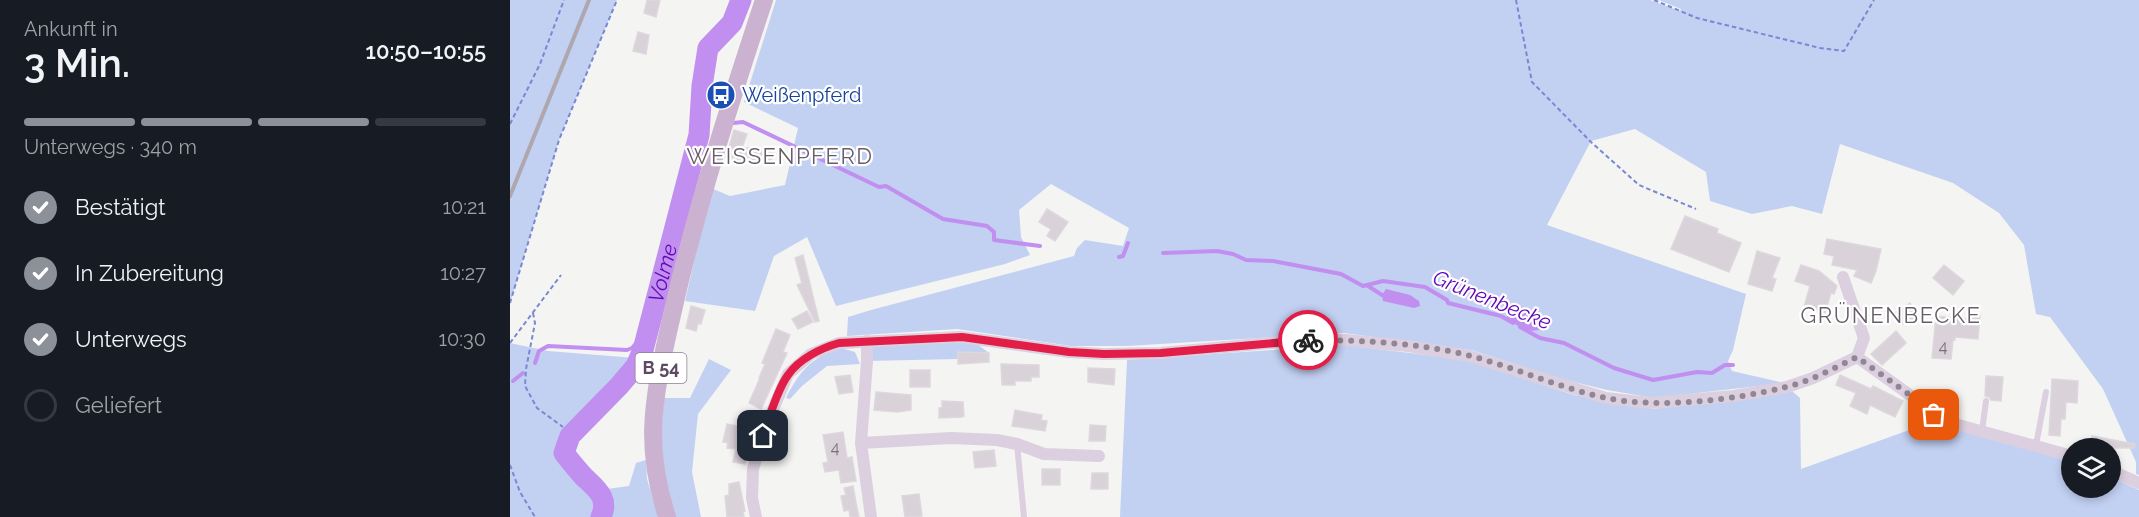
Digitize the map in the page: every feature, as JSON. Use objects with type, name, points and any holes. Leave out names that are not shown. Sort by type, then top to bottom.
[{"type":"main road","name":"B 54","points":[[666,517],[655,472],[653,430],[659,378],[694,220],[764,0]]},
{"type":"street","points":[[756,517],[752,498],[753,469],[769,419],[788,374],[811,354],[839,343],[962,337],[1069,352],[1104,354],[1161,353],[1302,340],[1346,340],[1408,346],[1469,356],[1606,398],[1650,403],[1734,396],[1787,387],[1813,378],[1857,357],[1864,338],[1843,277]]},
{"type":"street","points":[[867,341],[861,442],[871,517]]},
{"type":"street","points":[[1857,357],[1934,415],[1952,423],[2061,453]]},
{"type":"street","points":[[861,442],[951,438],[997,440],[1017,444],[1044,454],[1099,456]]},
{"type":"street","points":[[2121,475],[2139,483]]},
{"type":"lane","points":[[2036,445],[2046,392]]},
{"type":"lane","points":[[1982,431],[1986,401]]},
{"type":"lane","points":[[1017,444],[1024,517]]},
{"type":"path","points":[[510,124],[540,64],[564,0]]},
{"type":"path","points":[[510,303],[559,140],[617,0]]},
{"type":"path","points":[[1516,0],[1532,82],[1591,142],[1639,185],[1696,209]]},
{"type":"path","points":[[1654,0],[1697,18],[1820,48],[1844,51],[1874,0]]},
{"type":"path","points":[[510,343],[561,275]]},
{"type":"path","points":[[533,313],[535,323],[525,386],[537,408],[563,427]]},
{"type":"path","points":[[510,465],[520,492],[535,517]]},
{"type":"shaded area","points":[[510,0],[617,0],[559,140],[510,303]]},
{"type":"shaded area","points":[[776,0],[1650,0],[1680,11],[1681,9],[1659,0],[2139,0],[2139,475],[2136,474],[2136,462],[2103,389],[2050,317],[2036,314],[2024,245],[1999,213],[1953,183],[1840,144],[1822,214],[1792,206],[1752,214],[1710,201],[1706,172],[1635,129],[1591,141],[1547,225],[1746,294],[1733,350],[1728,361],[1732,371],[1784,383],[1654,398],[1562,379],[1471,350],[1344,333],[1127,346],[1071,346],[957,329],[847,336],[848,317],[1074,256],[1077,248],[1085,240],[1123,246],[1129,228],[1051,184],[1019,210],[1021,237],[1030,255],[1005,264],[836,306],[807,237],[774,256],[755,311],[685,301],[711,188],[730,196],[785,185],[798,128],[744,102]]},
{"type":"shaded area","points":[[1386,289],[1410,295],[1419,301],[1420,306],[1414,308],[1383,301],[1382,295]]},
{"type":"shaded area","points":[[1516,303],[1541,320],[1543,328],[1529,330],[1507,319],[1511,304]]},
{"type":"shaded area","points":[[961,337],[977,344],[989,353],[958,352],[958,359],[867,361],[867,345]]},
{"type":"shaded area","points":[[510,343],[548,351],[635,358],[628,380],[617,397],[603,412],[582,427],[570,445],[566,463],[592,491],[629,486],[636,463],[646,460],[647,479],[658,517],[603,517],[603,513],[595,517],[510,517]]},
{"type":"shaded area","points":[[1345,345],[1467,360],[1574,395],[1653,409],[1792,391],[1800,398],[1801,469],[1937,420],[2061,459],[2061,498],[2121,498],[2121,482],[2139,490],[2139,517],[1120,517],[1127,360]]},
{"type":"shaded area","points":[[841,348],[855,352],[860,364],[827,366],[790,399],[786,398],[801,373],[814,360]]},
{"type":"shaded area","points":[[709,359],[731,370],[698,414],[692,472],[701,517],[675,517],[665,475],[661,437],[664,398],[690,398]]},
{"type":"building","points":[[647,0],[660,0],[656,17],[644,13]]},
{"type":"building","points":[[638,32],[649,35],[646,54],[633,51]]},
{"type":"building","points":[[734,130],[747,134],[742,148],[754,148],[773,153],[770,164],[743,158],[741,163],[726,157]]},
{"type":"building","points":[[1047,209],[1068,222],[1055,241],[1047,236],[1051,229],[1039,222]]},
{"type":"building","points":[[1685,216],[1718,229],[1717,233],[1741,243],[1729,272],[1671,249]]},
{"type":"building","points":[[1827,239],[1881,249],[1871,283],[1854,276],[1857,270],[1832,265],[1834,256],[1824,254]]},
{"type":"building","points":[[1757,251],[1780,258],[1772,278],[1776,279],[1772,291],[1748,284]]},
{"type":"building","points":[[803,255],[819,321],[815,322],[797,285],[802,283],[795,258]]},
{"type":"building","points":[[1801,265],[1819,271],[1837,286],[1834,294],[1831,293],[1825,313],[1804,307],[1810,286],[1795,281]]},
{"type":"building","points":[[1944,265],[1964,281],[1953,295],[1933,278]]},
{"type":"building","points":[[1910,303],[1918,316],[1909,324],[1902,324],[1895,313]]},
{"type":"building","points":[[691,306],[705,310],[701,324],[698,323],[696,331],[686,328]]},
{"type":"building","points":[[807,311],[813,322],[798,329],[792,319]]},
{"type":"building","points":[[1970,315],[1980,315],[1978,339],[1955,337],[1951,359],[1932,358],[1936,316],[1970,319]]},
{"type":"building","points":[[776,329],[790,335],[783,352],[787,353],[761,409],[749,403]]},
{"type":"building","points":[[1896,331],[1906,343],[1882,365],[1871,354]]},
{"type":"building","points":[[958,352],[989,353],[989,362],[958,364]]},
{"type":"building","points":[[1001,364],[1039,365],[1039,377],[1031,377],[1031,381],[1015,381],[1015,385],[1002,385]]},
{"type":"building","points":[[1088,368],[1115,369],[1114,385],[1088,382]]},
{"type":"building","points":[[910,370],[930,370],[930,387],[910,387]]},
{"type":"building","points":[[850,375],[853,392],[839,394],[835,377]]},
{"type":"building","points":[[1840,375],[1871,389],[1873,386],[1903,401],[1895,417],[1870,405],[1867,414],[1850,406],[1856,393],[1836,385]]},
{"type":"building","points":[[1986,376],[2003,377],[2001,401],[1991,400],[1985,396]]},
{"type":"building","points":[[2052,379],[2078,381],[2077,403],[2066,402],[2065,419],[2061,419],[2060,436],[2049,435]]},
{"type":"building","points":[[876,392],[911,395],[911,410],[897,412],[874,410]]},
{"type":"building","points":[[942,401],[963,402],[964,416],[939,418]]},
{"type":"building","points":[[1015,410],[1042,415],[1041,420],[1047,421],[1045,431],[1012,426]]},
{"type":"building","points":[[727,424],[752,429],[745,464],[733,462],[736,449],[727,448],[728,443],[723,442]]},
{"type":"building","points":[[1090,425],[1106,426],[1105,441],[1089,441]]},
{"type":"building","points":[[843,432],[847,458],[852,457],[856,481],[841,483],[839,470],[825,472],[823,463],[828,462],[823,435]]},
{"type":"building","points":[[2121,441],[2135,444],[2134,448],[2121,448]]},
{"type":"building","points":[[994,450],[996,466],[975,468],[973,452]]},
{"type":"building","points":[[1042,469],[1060,469],[1060,485],[1042,485]]},
{"type":"building","points":[[1092,473],[1108,473],[1108,489],[1091,489]]},
{"type":"building","points":[[739,482],[745,511],[743,512],[744,517],[727,517],[725,496],[729,495],[729,484]]},
{"type":"building","points":[[853,486],[859,517],[850,517],[849,510],[844,511],[841,496],[846,495],[844,488]]},
{"type":"building","points":[[919,494],[922,516],[905,517],[902,496]]},
{"type":"waterway","name":"Volme","points":[[601,517],[604,504],[600,494],[564,453],[570,436],[636,366],[643,350],[699,135],[702,86],[708,48],[732,23],[741,0]]},
{"type":"waterway","name":"Grünenbecke","points":[[699,108],[705,109]]},
{"type":"waterway","name":"Grünenbecke","points":[[733,123],[743,122],[879,187],[886,186],[943,219],[987,226],[994,232],[994,240],[1040,246]]},
{"type":"waterway","name":"Grünenbecke","points":[[1119,257],[1123,256],[1128,243]]},
{"type":"waterway","name":"Grünenbecke","points":[[1163,253],[1217,251],[1233,254],[1246,260],[1273,261],[1341,274],[1363,286],[1383,281],[1425,287],[1447,300],[1448,303],[1501,316],[1513,323]]},
{"type":"waterway","points":[[1368,286],[1382,295]]},
{"type":"waterway","name":"Grünenbecke","points":[[1520,327],[1540,338],[1564,343],[1614,368],[1653,380],[1697,372],[1712,373],[1725,365],[1733,365]]},
{"type":"waterway","points":[[535,363],[539,351],[548,346],[627,350],[632,348],[646,332]]},
{"type":"waterway","points":[[513,381],[523,373]]},
{"type":"railway","points":[[510,196],[589,0]]},
{"type":"way so far","points":[[1308,340],[1346,340],[1408,346],[1469,356],[1606,398],[1650,403],[1734,396],[1787,387],[1813,378],[1857,357],[1934,415]]},
{"type":"place","name":"Weißenpferd","points":[[721,95]]},
{"type":"district","name":"WEISSENPFERD","points":[[780,156]]},
{"type":"district","name":"GRÜNENBECKE","points":[[1891,315]]},
{"type":"route","points":[[763,436],[788,374],[811,354],[839,343],[962,337],[1069,352],[1104,354],[1161,353],[1308,340]]}]
